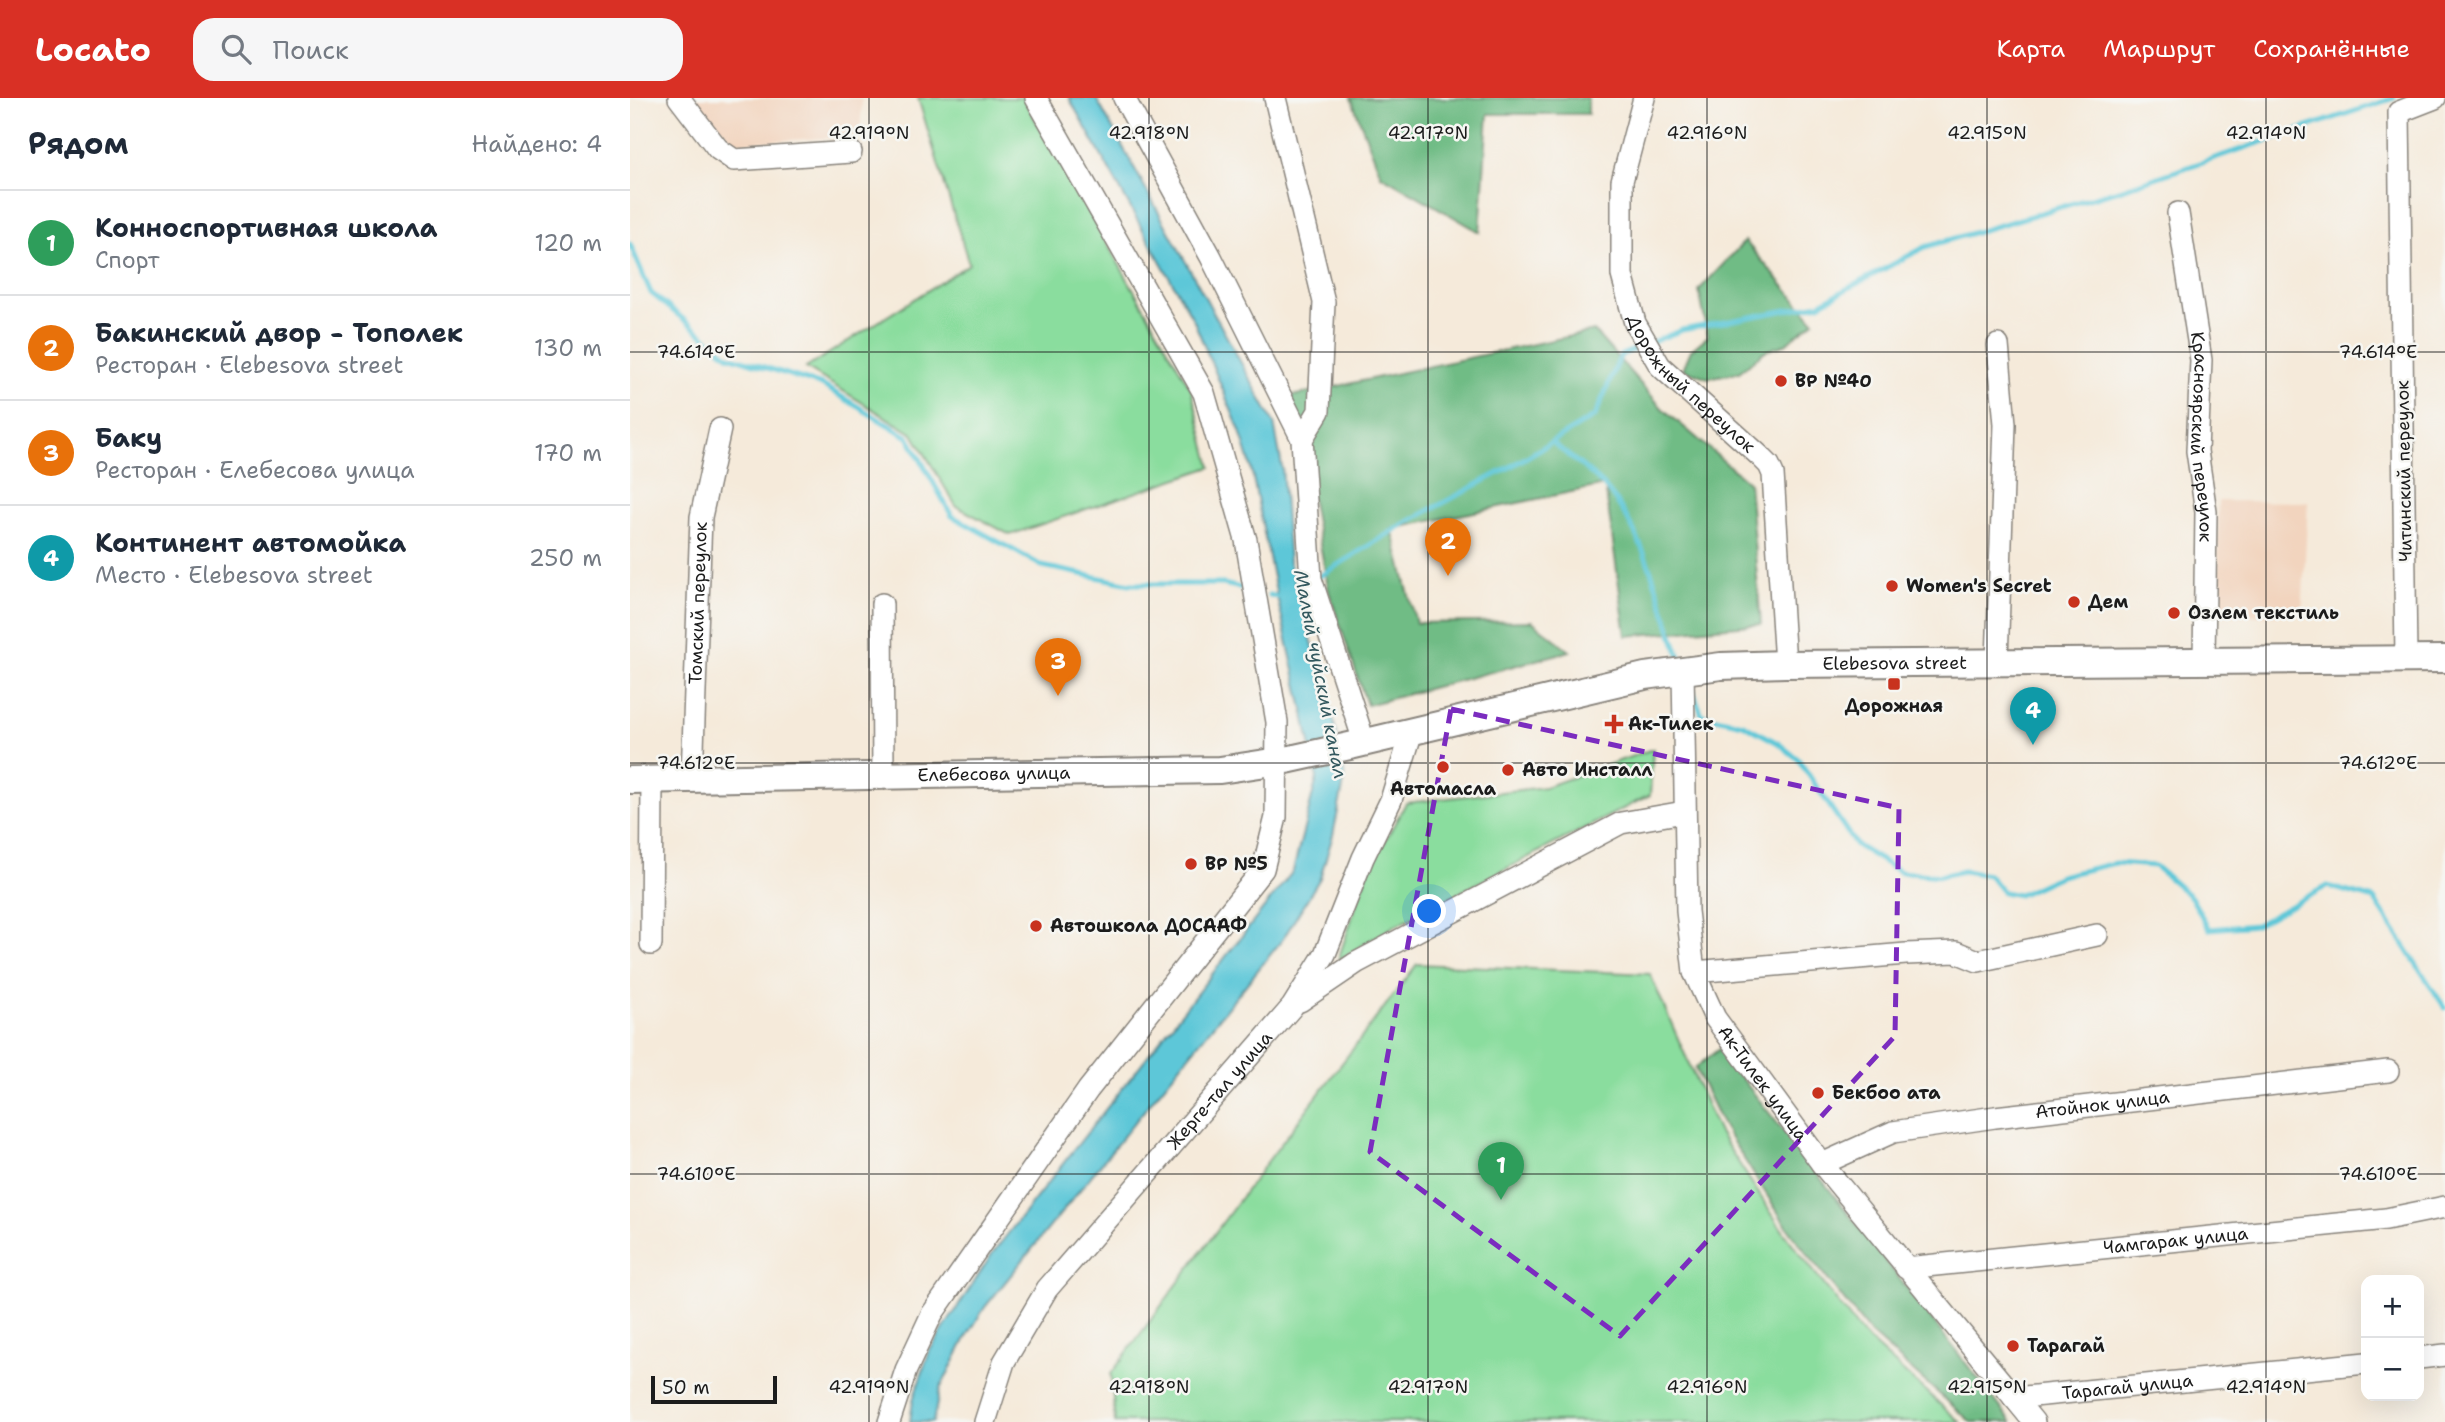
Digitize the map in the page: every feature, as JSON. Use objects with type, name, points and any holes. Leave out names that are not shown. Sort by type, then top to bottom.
[{"type":"main road","name":"Elebesova street","points":[[1358,744],[1645,676],[1683,670],[1784,664],[2445,659]]},
{"type":"main road","name":"Елебесова улица","points":[[641,779],[1220,770],[1358,744]]},
{"type":"street","points":[[679,98],[718,149],[734,160],[850,152]]},
{"type":"street","points":[[889,1422],[906,1370],[932,1314],[1088,1090],[1263,869],[1276,817],[1282,760],[1247,540],[1204,393],[1036,98]]},
{"type":"street","points":[[1124,98],[1211,257],[1302,439],[1311,579],[1360,729],[1358,744]]},
{"type":"street","points":[[1275,98],[1324,302],[1318,411],[1302,439]]},
{"type":"street","points":[[1622,181],[1629,98]]},
{"type":"street","name":"Дорожный переулок","points":[[1644,98],[1622,181],[1622,275],[1635,323],[1660,366],[1761,457],[1773,474],[1784,664]]},
{"type":"street","name":"Читинский переулок","points":[[2406,659],[2399,112],[2435,98]]},
{"type":"street","name":"Красноярский переулок","points":[[2178,213],[2201,360],[2197,451],[2206,512],[2204,660]]},
{"type":"street","points":[[1997,662],[2005,424],[1998,345]]},
{"type":"street","name":"Томский переулок","points":[[692,778],[701,517],[720,429]]},
{"type":"street","points":[[881,604],[883,775]]},
{"type":"street","name":"Ак-Тилек улица","points":[[1683,670],[1687,911],[1694,972],[1715,1018],[1822,1164],[2034,1422]]},
{"type":"street","name":"Жерге-тал улица","points":[[985,1422],[1004,1362],[1047,1289],[1292,1007],[1325,954],[1363,858],[1391,800],[1412,731]]},
{"type":"street","points":[[641,779],[651,944]]},
{"type":"street","points":[[1292,1007],[1356,963],[1620,824],[1684,812]]},
{"type":"street","points":[[1694,972],[1956,952],[1978,961],[2097,934]]},
{"type":"street","name":"Атойнок улица","points":[[1822,1164],[1893,1132],[1995,1117],[2388,1071]]},
{"type":"street","name":"Чамгарак улица","points":[[1906,1268],[2386,1219],[2445,1207]]},
{"type":"street","points":[[2424,1358],[2445,1356]]},
{"type":"street","name":"Тарагай улица","points":[[2014,1398],[2361,1363]]},
{"type":"highlighted area","points":[[1451,709],[1899,808],[1895,1036],[1620,1336],[1370,1152]]},
{"type":"shaded area","points":[[692,98],[862,98],[860,136],[735,143]]},
{"type":"shaded area","points":[[2218,501],[2308,502],[2302,615],[2219,616]]},
{"type":"green space","points":[[918,98],[1023,98],[1191,389],[1211,467],[1010,535],[956,506],[913,434],[806,368],[969,264]]},
{"type":"green space","points":[[1351,98],[1588,98],[1588,114],[1488,114],[1480,232],[1381,175]]},
{"type":"green space","points":[[1745,241],[1814,321],[1784,345],[1765,351],[1739,372],[1708,378],[1683,369],[1691,350],[1708,336],[1699,290]]},
{"type":"green space","points":[[1594,331],[1662,408],[1749,483],[1761,624],[1626,636],[1605,485],[1392,529],[1416,623],[1532,621],[1570,651],[1367,705],[1329,592],[1292,396]]},
{"type":"green space","points":[[1653,749],[1650,795],[1396,925],[1338,960],[1367,873],[1406,803],[1545,787]]},
{"type":"green space","points":[[1417,964],[1650,974],[1718,1131],[1785,1234],[1864,1336],[1960,1422],[1115,1422],[1111,1374]]},
{"type":"green space","points":[[1719,1049],[2012,1422],[1971,1422],[1871,1334],[1791,1233],[1723,1126],[1695,1068]]},
{"type":"water","name":"Малый чуйский канал","points":[[1069,98],[1096,98],[1274,423],[1282,467],[1289,561],[1332,712],[1345,778],[1333,835],[1320,878],[1283,939],[985,1307],[940,1389],[933,1422],[910,1422],[913,1400],[930,1350],[992,1254],[1293,871],[1317,778],[1250,463],[1240,431],[1194,321]]},
{"type":"waterway","points":[[1652,342],[1682,330],[1819,304],[1925,247],[2122,189],[2394,98]]},
{"type":"waterway","points":[[630,244],[651,293],[729,356],[822,385],[908,437],[952,516],[1042,566],[1130,584],[1223,584],[1241,588]]},
{"type":"waterway","name":"Малый чуйский канал","points":[[1315,579],[1404,524],[1510,467],[1595,416],[1621,355],[1643,346]]},
{"type":"waterway","points":[[1552,442],[1605,487],[1632,526],[1651,571],[1682,663]]},
{"type":"waterway","points":[[1269,595],[1277,597]]},
{"type":"waterway","points":[[1692,688],[1702,715],[1743,724],[1778,743],[1798,759],[1856,845],[1900,872],[1940,876],[1963,871],[1989,875],[2003,892],[2019,895],[2060,876],[2115,863],[2155,866],[2191,897],[2209,929],[2256,925],[2327,886],[2374,899],[2445,1008]]},
{"type":"place","name":"BP №40","points":[[1781,381]]},
{"type":"place","name":"Бакинский двор - Тополек","points":[[1448,576]]},
{"type":"place","name":"Women's Secret","points":[[1892,586]]},
{"type":"place","name":"Дем","points":[[2074,602]]},
{"type":"place","name":"Озлем текстиль","points":[[2174,613]]},
{"type":"place","name":"Дорожная","points":[[1894,684]]},
{"type":"place","name":"Баку","points":[[1058,696]]},
{"type":"place","name":"Ак-Тилек","points":[[1614,724]]},
{"type":"place","name":"Континент автомойка","points":[[2033,745]]},
{"type":"place","name":"Автомасла","points":[[1443,767]]},
{"type":"place","name":"Авто Инсталл","points":[[1508,770]]},
{"type":"place","name":"BP №5","points":[[1191,864]]},
{"type":"place","name":"Автошкола ДОСААФ","points":[[1036,926]]},
{"type":"place","name":"Бекбоо ата","points":[[1818,1093]]},
{"type":"place","name":"Конноспортивная школа","points":[[1501,1200]]},
{"type":"place","name":"Тарагай","points":[[2013,1346]]}]
